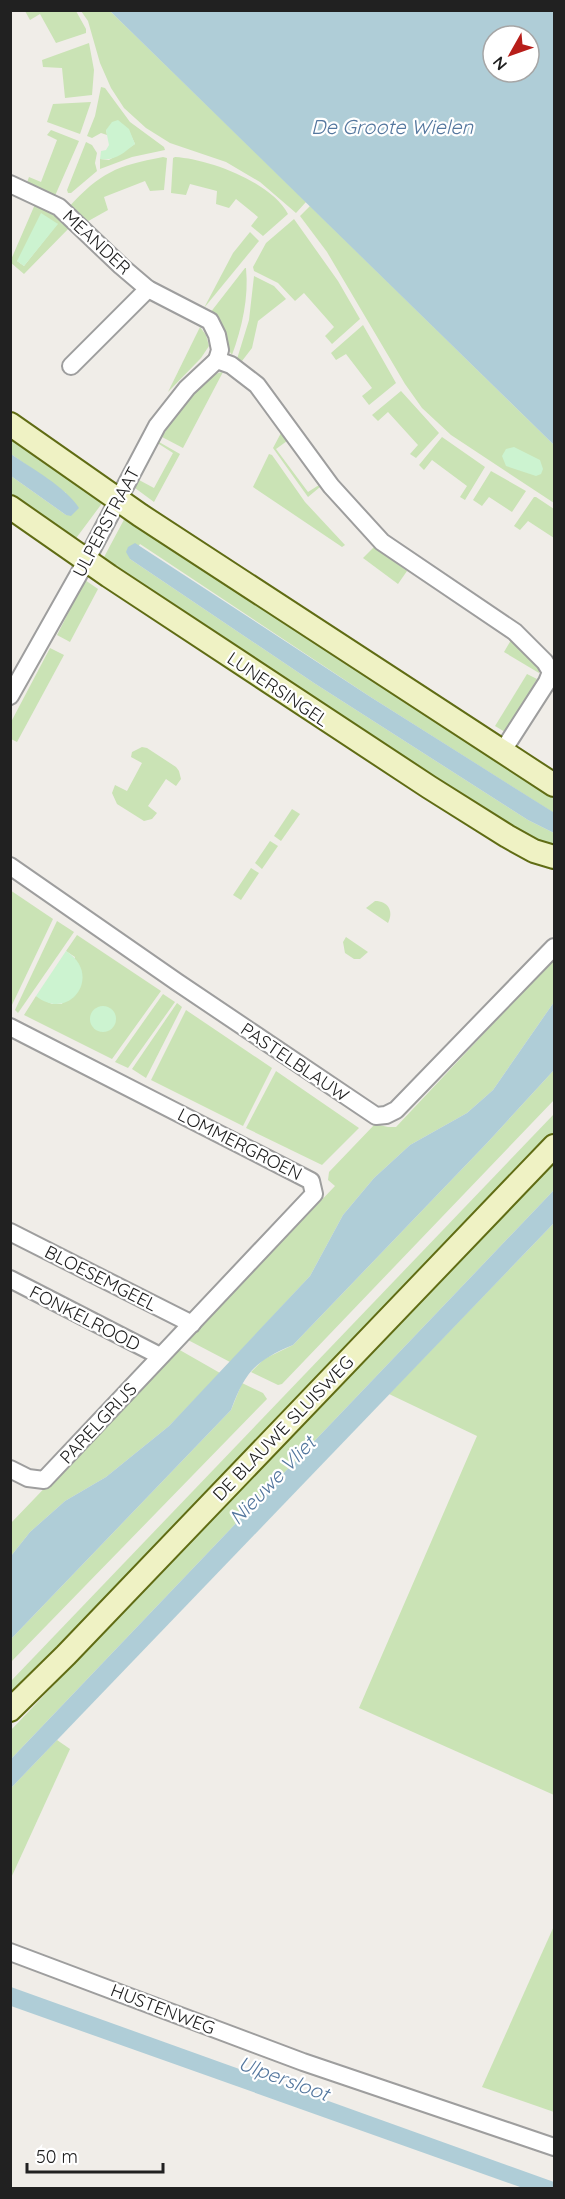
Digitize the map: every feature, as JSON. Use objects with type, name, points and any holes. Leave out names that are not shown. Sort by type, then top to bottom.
[{"type":"street","name":"MEANDER","points":[[10,184],[59,207],[148,288],[210,321],[217,335],[218,360]]},
{"type":"street","name":"MEANDER","points":[[71,366],[148,288]]},
{"type":"street","name":"ULPERSTRAAT","points":[[10,696],[162,419],[187,388],[218,360]]},
{"type":"street","points":[[218,360],[231,365],[257,385],[331,486],[382,542],[515,632],[545,662],[551,672],[547,682],[502,752]]},
{"type":"street","points":[[10,424],[118,500],[555,785]]},
{"type":"street","name":"LUNERSINGEL","points":[[10,507],[86,560],[429,787],[516,841],[534,851],[555,857]]},
{"type":"street","name":"PASTELBLAUW","points":[[10,866],[376,1116],[386,1115],[396,1110],[555,947]]},
{"type":"street","name":"LOMMERGROEN","points":[[10,1027],[311,1181],[314,1194],[177,1340]]},
{"type":"street","name":"DE BLAUWE SLUISWEG","points":[[10,1710],[555,1146]]},
{"type":"street","name":"BLOESEMGEEL","points":[[10,1232],[192,1324]]},
{"type":"street","name":"FONKELROOD","points":[[10,1279],[160,1356]]},
{"type":"street","name":"PARELGRIJS","points":[[10,1469],[28,1478],[44,1480],[177,1340]]},
{"type":"street","name":"HUSTENWEG","points":[[10,1952],[303,2062],[555,2147]]},
{"type":"green space","points":[[25,11],[76,11],[86,33],[56,43],[40,14],[30,20]]},
{"type":"green space","points":[[81,11],[110,11],[306,202],[296,213],[260,182],[226,162],[170,143],[146,128],[124,108],[111,88],[100,63],[88,21]]},
{"type":"green space","points":[[89,43],[94,70],[92,95],[65,98],[62,68],[43,67],[42,60]]},
{"type":"green space","points":[[101,87],[105,88],[130,122],[165,150],[132,157],[100,169],[100,159],[109,160],[135,144],[128,129],[106,130],[107,135],[101,133],[92,138],[87,136],[95,116]]},
{"type":"green space","points":[[91,102],[80,134],[47,122],[53,104]]},
{"type":"green space","points":[[118,120],[129,129],[135,144],[115,158],[100,159],[101,151],[106,150],[109,145],[106,130],[112,122]]},
{"type":"green space","points":[[51,130],[79,141],[54,198],[26,185],[29,177],[41,182],[57,140],[47,135]]},
{"type":"green space","points":[[86,142],[92,145],[97,153],[95,163],[97,171],[71,193],[68,193],[67,190]]},
{"type":"green space","points":[[163,157],[167,158],[164,190],[150,191],[145,181],[104,197],[108,210],[83,224],[68,208],[90,186],[110,172]]},
{"type":"green space","points":[[173,158],[221,167],[254,182],[280,202],[288,214],[263,236],[251,226],[258,217],[236,199],[229,208],[216,204],[217,191],[190,184],[186,195],[171,193]]},
{"type":"green space","points":[[36,202],[57,214],[71,226],[24,274],[10,262]],"holes":[[[58,223],[24,266],[17,261]]]},
{"type":"green space","points":[[310,206],[554,445],[554,503],[451,435],[422,408],[405,384],[327,252],[300,216]]},
{"type":"green space","points":[[41,213],[58,224],[24,266],[17,261]]},
{"type":"green space","points":[[294,219],[338,281],[360,319],[332,344],[325,336],[334,327],[304,293],[295,301],[278,283],[254,271],[253,267],[266,243]]},
{"type":"green space","points":[[250,232],[259,241],[204,308],[233,253]]},
{"type":"green space","points":[[245,268],[244,312],[232,355],[223,328],[210,313]]},
{"type":"green space","points":[[254,276],[274,286],[286,299],[258,321],[252,348],[242,361],[237,359],[249,320]]},
{"type":"green space","points":[[363,325],[396,383],[369,405],[362,396],[372,388],[346,354],[336,360],[331,353]]},
{"type":"green space","points":[[200,327],[206,335],[209,346],[201,358],[168,392]]},
{"type":"green space","points":[[223,372],[183,448],[162,437],[180,409],[197,389],[206,380]]},
{"type":"green space","points":[[401,391],[439,433],[416,458],[410,454],[418,445],[388,412],[378,421],[372,415]]},
{"type":"green space","points":[[11,430],[103,502],[74,541],[11,498],[11,476],[66,515],[66,493],[11,454]]},
{"type":"green space","points":[[281,433],[287,441],[276,449],[308,492],[319,485],[320,487],[308,497],[273,448]]},
{"type":"green space","points":[[442,437],[485,467],[465,500],[460,497],[467,486],[432,460],[424,470],[419,465]]},
{"type":"green space","points":[[159,442],[180,454],[154,502],[135,488],[139,480],[154,488],[173,453]]},
{"type":"green space","points":[[514,447],[540,460],[543,469],[541,474],[536,476],[506,466],[502,456],[506,449]]},
{"type":"green space","points":[[269,454],[305,502],[345,545],[342,547],[253,487]]},
{"type":"green space","points":[[491,471],[526,491],[512,512],[489,497],[482,506],[473,500]]},
{"type":"green space","points":[[534,497],[554,509],[554,538],[528,521],[520,530],[514,526]]},
{"type":"green space","points":[[127,514],[554,790],[554,813],[369,696],[140,544],[130,559],[314,683],[528,820],[554,833],[554,851],[517,834],[103,559]]},
{"type":"green space","points":[[374,547],[407,571],[398,584],[363,558]]},
{"type":"green space","points":[[85,580],[98,589],[70,642],[57,635]]},
{"type":"green space","points":[[511,640],[539,668],[539,673],[504,652]]},
{"type":"green space","points":[[50,648],[64,655],[17,742],[11,739],[11,722]]},
{"type":"green space","points":[[527,674],[537,679],[505,732],[495,726]]},
{"type":"green space","points":[[142,747],[176,767],[181,779],[176,786],[166,779],[148,806],[157,813],[152,819],[144,821],[117,804],[112,793],[115,785],[127,791],[142,763],[131,757],[132,752]]},
{"type":"green space","points":[[292,809],[300,814],[281,841],[274,836]]},
{"type":"green space","points":[[270,841],[278,846],[262,869],[255,863]]},
{"type":"green space","points":[[251,868],[259,873],[241,900],[233,895]]},
{"type":"green space","points":[[10,890],[53,919],[11,1007],[10,1007]]},
{"type":"green space","points":[[375,901],[380,901],[389,907],[388,923],[366,908]]},
{"type":"green space","points":[[57,921],[74,932],[18,1013],[15,1010]]},
{"type":"green space","points":[[77,935],[161,991],[112,1059],[24,1015],[36,996],[52,1004],[62,1004],[75,957],[66,951]]},
{"type":"green space","points":[[346,937],[368,952],[360,959],[354,959],[345,953],[343,942]]},
{"type":"green space","points":[[66,951],[77,961],[82,972],[82,983],[78,993],[70,1000],[60,1004],[48,1003],[36,996]]},
{"type":"green space","points":[[554,959],[554,1002],[493,1090],[467,1113],[410,1145],[374,1178],[343,1215],[310,1276],[230,1362],[188,1340],[335,1186],[328,1180],[329,1172],[375,1124],[396,1127]]},
{"type":"green space","points":[[163,994],[175,1002],[128,1068],[115,1062]]},
{"type":"green space","points":[[177,1003],[182,1007],[146,1078],[132,1069]]},
{"type":"green space","points":[[103,1006],[112,1010],[116,1019],[112,1028],[103,1032],[94,1028],[90,1019],[94,1010]]},
{"type":"green space","points":[[186,1010],[272,1068],[243,1126],[151,1080]]},
{"type":"green space","points":[[554,1070],[554,1100],[282,1384],[278,1385],[251,1372],[264,1359],[293,1345]]},
{"type":"green space","points":[[276,1071],[359,1128],[322,1165],[246,1128]]},
{"type":"green space","points":[[554,1114],[554,1133],[11,1696],[11,1681]]},
{"type":"green space","points":[[554,1161],[554,1190],[11,1759],[11,1730]]},
{"type":"green space","points":[[554,1223],[554,1795],[359,1708],[477,1436],[389,1394]]},
{"type":"green space","points":[[178,1349],[220,1373],[169,1426],[106,1477],[65,1501],[30,1532],[11,1556],[11,1523]]},
{"type":"green space","points":[[242,1383],[263,1393],[267,1399],[11,1662],[11,1639],[231,1410]]},
{"type":"green space","points":[[57,1740],[70,1749],[11,1878],[11,1788]]},
{"type":"green space","points":[[554,1926],[554,2112],[482,2087]]},
{"type":"water","name":"De Groote Wielen","points":[[110,11],[554,11],[554,445]]},
{"type":"water","points":[[11,454],[57,485],[79,508],[71,516],[66,515],[11,476]]},
{"type":"water","points":[[135,543],[369,696],[553,812],[554,833],[528,820],[314,683],[130,559],[126,552],[128,547]]},
{"type":"water","points":[[554,1002],[554,1070],[293,1345],[269,1357],[253,1369],[241,1386],[231,1410],[11,1639],[11,1556],[30,1532],[65,1501],[106,1477],[169,1426],[310,1276],[343,1215],[374,1178],[410,1145],[467,1113],[493,1090]]},
{"type":"water","points":[[554,1190],[554,1223],[11,1788],[11,1759]]},
{"type":"water","points":[[11,1987],[554,2182],[554,2188],[523,2188],[11,2006]]},
{"type":"water label","name":"Nieuwe Vliet","points":[[272,1480]]},
{"type":"water label","name":"Ulpersloot","points":[[284,2078]]}]
